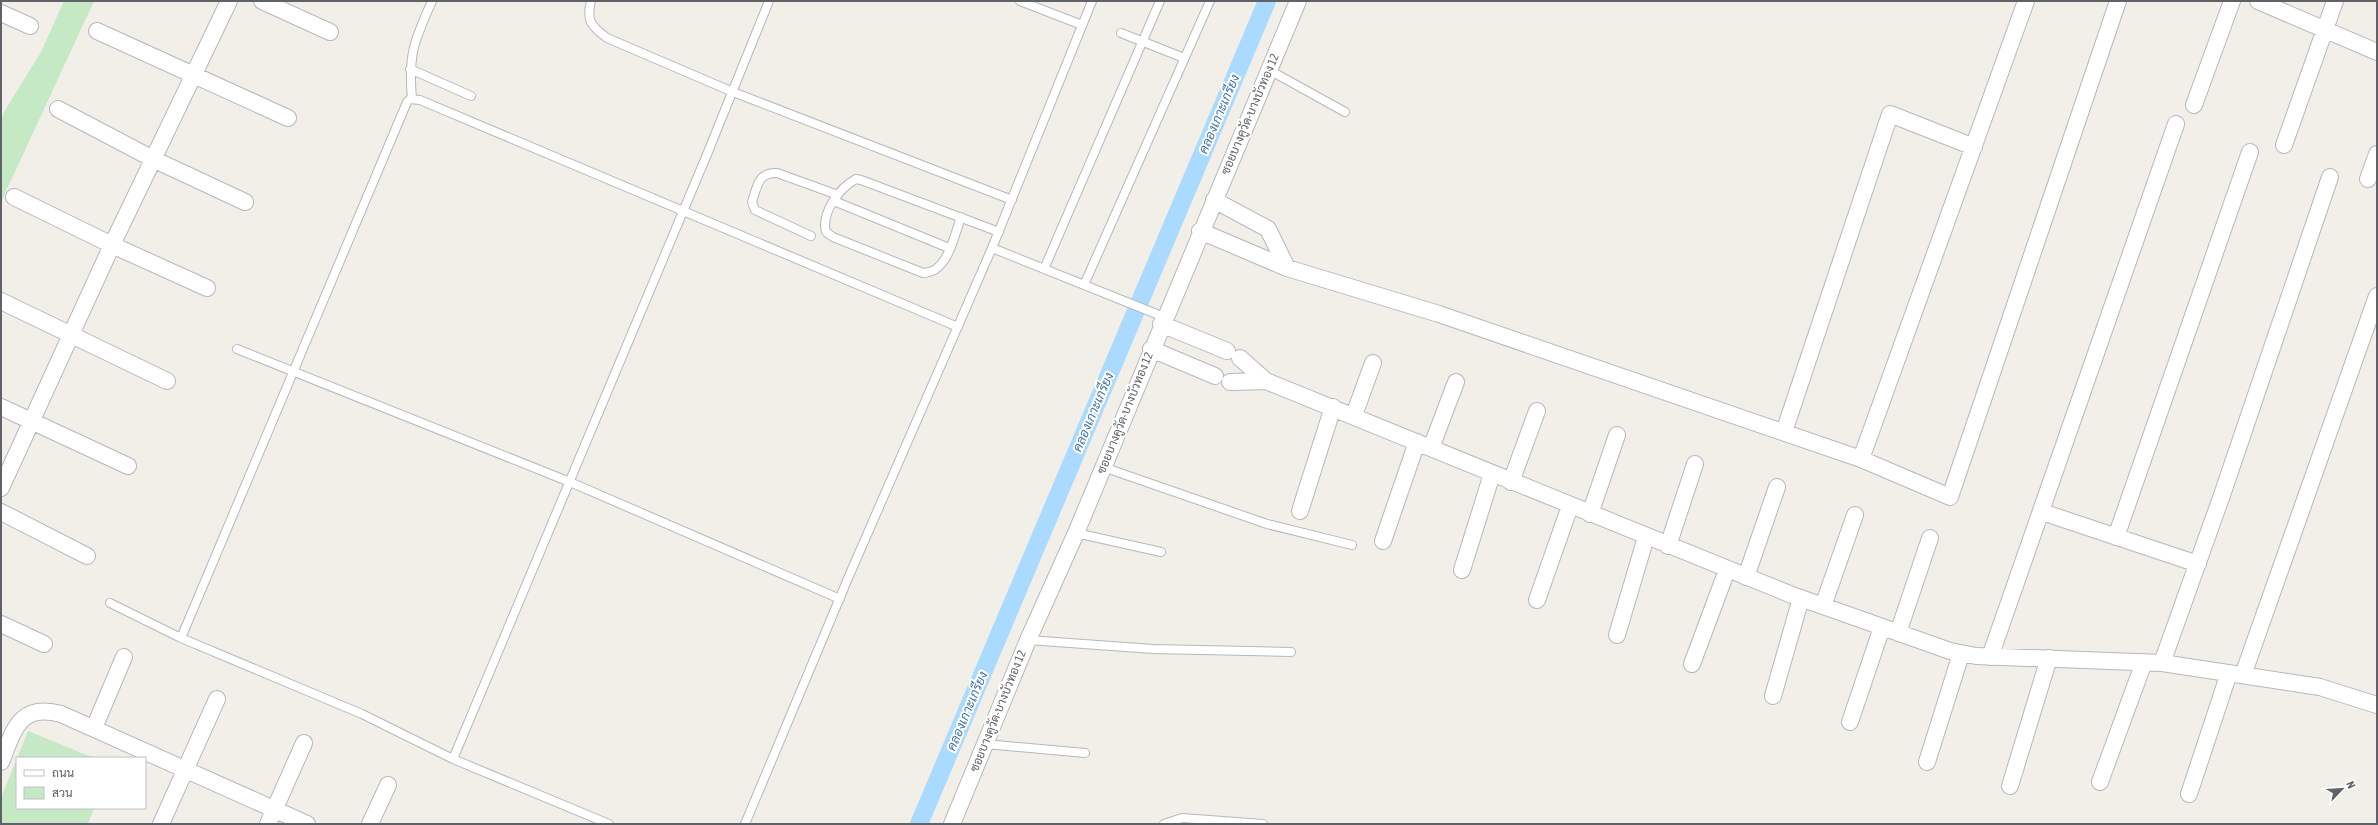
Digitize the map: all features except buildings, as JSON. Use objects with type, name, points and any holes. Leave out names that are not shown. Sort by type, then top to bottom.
[{"type":"street","points":[[1,488],[112,245],[155,160],[229,1]]},
{"type":"street","points":[[262,1],[330,32]]},
{"type":"street","name":"ซอยบางคูวัด-บางบัวทอง 12","points":[[952,824],[1028,640],[1076,533],[1200,231],[1298,1]]},
{"type":"street","points":[[1861,459],[2026,1]]},
{"type":"street","points":[[1200,231],[1288,268],[1439,314],[1861,459],[1950,497],[2118,1]]},
{"type":"street","points":[[2194,105],[2232,1]]},
{"type":"street","points":[[2258,1],[2377,52]]},
{"type":"street","points":[[2284,145],[2335,1]]},
{"type":"street","points":[[1,13],[30,26]]},
{"type":"street","points":[[97,31],[288,118]]},
{"type":"street","points":[[58,109],[155,160],[245,202]]},
{"type":"street","points":[[1784,432],[1890,114],[1974,147]]},
{"type":"street","points":[[1990,657],[2042,512],[2176,124]]},
{"type":"street","points":[[2116,537],[2250,152]]},
{"type":"street","points":[[2368,179],[2377,154]]},
{"type":"street","points":[[2162,663],[2198,564],[2330,177]]},
{"type":"street","points":[[14,197],[112,245],[208,288]]},
{"type":"street","points":[[1214,200],[1268,229],[1288,268]]},
{"type":"street","points":[[2189,794],[2236,674],[2377,296]]},
{"type":"street","points":[[1,300],[167,381]]},
{"type":"street","points":[[1163,320],[1233,355],[1266,381],[1354,415],[1511,482],[1727,570],[1898,633],[1961,654],[1990,657],[2162,663],[2320,687],[2377,705]]},
{"type":"street","points":[[1151,349],[1223,379],[1266,381]]},
{"type":"street","points":[[1354,415],[1373,362]]},
{"type":"street","points":[[1383,542],[1424,445],[1456,382]]},
{"type":"street","points":[[1,407],[128,466]]},
{"type":"street","points":[[1300,511],[1333,407]]},
{"type":"street","points":[[1511,482],[1538,412]]},
{"type":"street","points":[[1590,514],[1617,435]]},
{"type":"street","points":[[1668,546],[1695,464]]},
{"type":"street","points":[[1462,570],[1492,474]]},
{"type":"street","points":[[1746,577],[1777,487]]},
{"type":"street","points":[[1537,600],[1570,506]]},
{"type":"street","points":[[1,512],[87,556]]},
{"type":"street","points":[[2042,512],[2198,564]]},
{"type":"street","points":[[1823,606],[1855,515]]},
{"type":"street","points":[[1617,635],[1646,537]]},
{"type":"street","points":[[1898,633],[1930,538]]},
{"type":"street","points":[[1692,664],[1727,570]]},
{"type":"street","points":[[1773,696],[1801,598]]},
{"type":"street","points":[[1,624],[44,644]]},
{"type":"street","points":[[1850,722],[1882,627]]},
{"type":"street","points":[[1927,762],[1961,654]]},
{"type":"street","points":[[94,728],[124,657]]},
{"type":"street","points":[[2010,786],[2049,658]]},
{"type":"street","points":[[2100,782],[2144,662]]},
{"type":"street","points":[[161,824],[217,699]]},
{"type":"street","points":[[1,762],[5,742],[17,723],[31,714],[47,710],[61,714],[186,768],[307,824]]},
{"type":"street","points":[[268,824],[304,742]]},
{"type":"street","points":[[370,824],[388,785]]},
{"type":"lane","points":[[412,99],[410,69],[418,32],[432,1]]},
{"type":"lane","points":[[591,1],[588,18],[594,29],[607,38],[733,92],[1012,200]]},
{"type":"lane","points":[[453,759],[683,212],[769,1]]},
{"type":"lane","points":[[1020,1],[1082,25]]},
{"type":"lane","points":[[745,824],[840,599],[999,232],[1092,1]]},
{"type":"lane","points":[[1044,269],[1160,1]]},
{"type":"lane","points":[[1084,285],[1210,1]]},
{"type":"lane","points":[[1121,33],[1184,58]]},
{"type":"lane","points":[[410,69],[471,96]]},
{"type":"lane","points":[[1269,70],[1345,112]]},
{"type":"lane","points":[[181,638],[295,371],[406,102],[412,99],[420,100],[958,327]]},
{"type":"lane","points":[[811,236],[756,210],[752,202],[761,177],[769,172],[777,173],[949,248]]},
{"type":"lane","points":[[961,218],[944,261],[938,268],[928,273],[923,273],[833,237],[826,232],[824,224],[826,215],[843,188],[856,179],[999,232]]},
{"type":"lane","points":[[992,248],[1143,309],[1163,320]]},
{"type":"lane","points":[[237,349],[570,482],[840,599]]},
{"type":"lane","points":[[1103,467],[1267,524],[1352,545]]},
{"type":"lane","points":[[1076,533],[1161,552]]},
{"type":"lane","points":[[110,603],[181,638],[362,714],[453,759],[609,824]]},
{"type":"lane","points":[[1028,640],[1153,649],[1291,652]]},
{"type":"lane","points":[[985,744],[1085,753]]},
{"type":"lane","points":[[1164,824],[1182,818],[1263,824]]},
{"type":"green space","points":[[64,1],[94,1],[1,202],[1,121],[4,112],[41,52]]},
{"type":"green space","points":[[28,731],[92,757],[17,757]]},
{"type":"green space","points":[[16,760],[16,809],[94,809],[88,824],[1,824],[1,798]]},
{"type":"waterway","name":"คลองเกาะเกรียง","points":[[919,824],[1267,1]]}]
